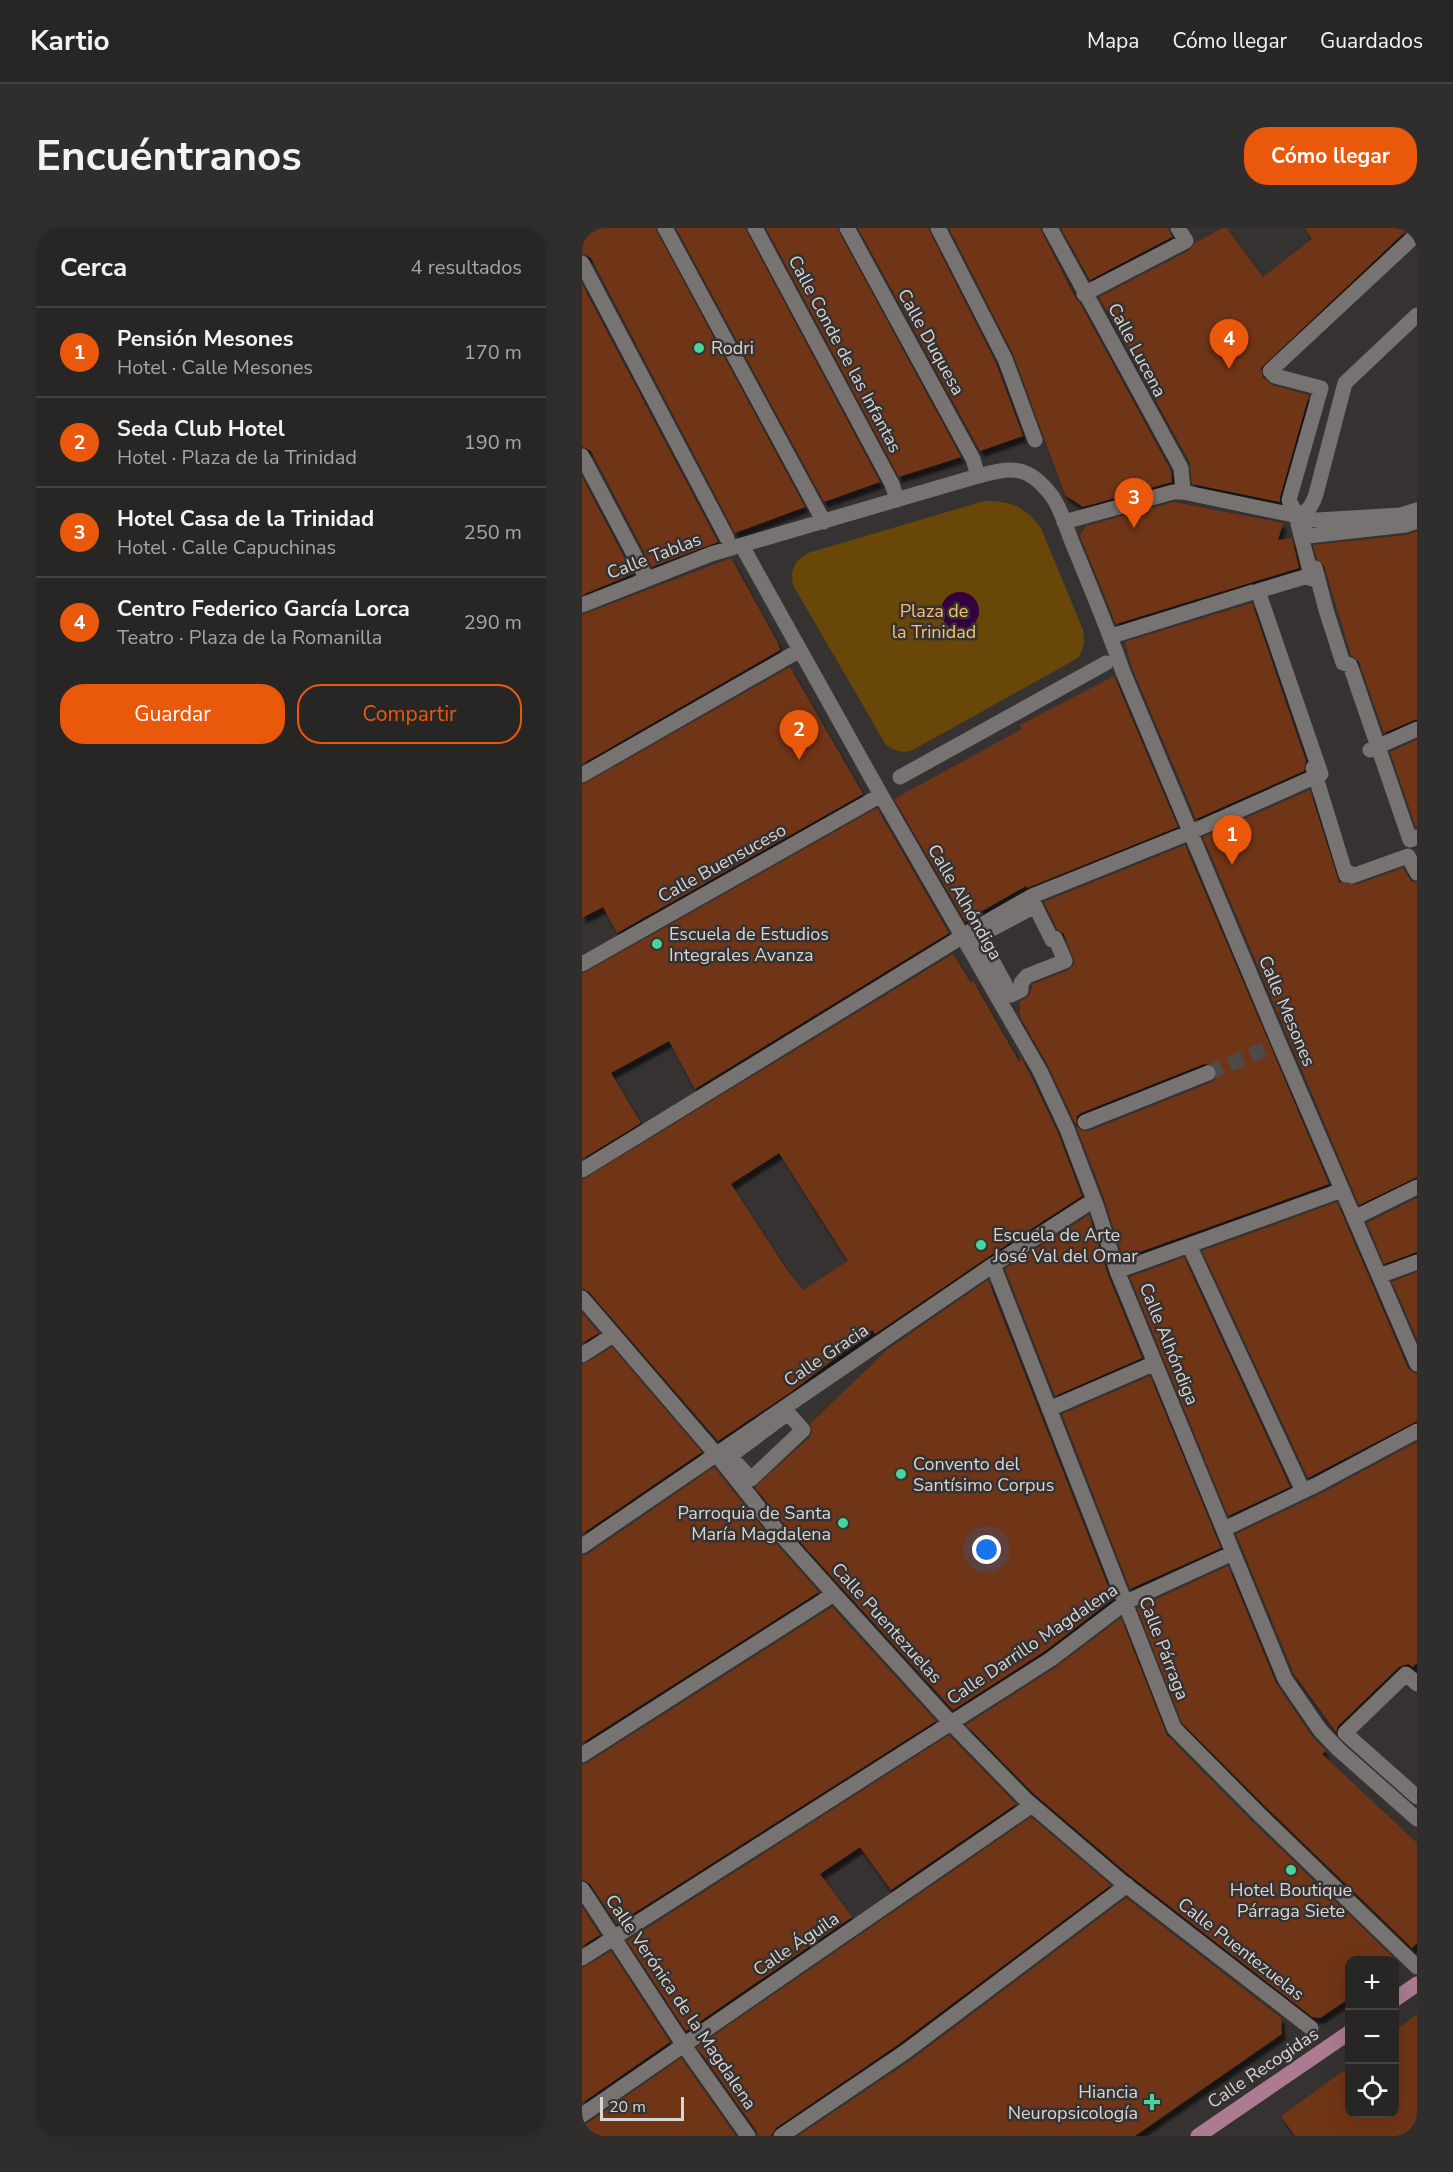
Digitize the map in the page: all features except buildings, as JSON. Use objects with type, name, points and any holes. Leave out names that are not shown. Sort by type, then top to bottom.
[{"type":"main road","points":[[1399,1997],[1417,1984]]},
{"type":"main road","name":"Calle Recogidas","points":[[1198,2136],[1345,2035]]},
{"type":"street","points":[[665,228],[824,522]]},
{"type":"street","name":"Calle Conde de las Infantas","points":[[755,228],[892,484],[897,500]]},
{"type":"street","name":"Calle Duquesa","points":[[847,228],[973,459],[978,476]]},
{"type":"street","points":[[938,228],[1005,359],[1035,440]]},
{"type":"street","name":"Calle Lucena","points":[[1050,228],[1181,468],[1183,492]]},
{"type":"street","points":[[1084,294],[1186,241],[1178,228]]},
{"type":"street","points":[[1417,234],[1270,371],[1275,376],[1321,388],[1289,500],[1299,515],[1308,536],[1406,525],[1417,521]]},
{"type":"street","points":[[582,263],[727,537]]},
{"type":"street","points":[[1299,515],[1305,513],[1312,505],[1316,494],[1345,383],[1417,315]]},
{"type":"street","points":[[582,456],[647,579]]},
{"type":"street","points":[[881,795],[742,546],[978,476],[1002,471],[1027,473],[1040,483],[1053,498],[1064,522],[1173,492],[1183,492],[1317,520],[1401,515],[1417,510]]},
{"type":"street","points":[[1299,515],[1297,527],[1309,572]]},
{"type":"street","name":"Calle Mesones","points":[[1064,522],[1111,636],[1123,672],[1191,832],[1272,1046],[1342,1190],[1417,1364]]},
{"type":"street","name":"Calle Tablas","points":[[582,605],[711,554],[742,546]]},
{"type":"street","points":[[582,1170],[962,936],[1032,896],[1191,832],[1321,774],[1258,591],[1315,568],[1343,663],[1350,665],[1373,748],[1410,840],[1416,846]]},
{"type":"street","points":[[1309,572],[1250,585],[1346,875],[1350,873],[1352,876],[1408,856],[1417,873]]},
{"type":"street","points":[[1118,634],[1253,592]]},
{"type":"street","points":[[582,775],[800,650]]},
{"type":"street","points":[[900,777],[1106,663]]},
{"type":"street","points":[[1373,748],[1417,729]]},
{"type":"street","name":"Calle Alhóndiga","points":[[881,795],[1040,1071],[1067,1129],[1118,1271],[1285,1679],[1320,1730],[1417,1820]]},
{"type":"street","name":"Calle Buensuceso","points":[[582,964],[881,795]]},
{"type":"street","points":[[1035,906],[1052,940],[1055,938],[1065,961],[1027,976],[1021,982],[1021,990],[1011,994],[979,936],[1035,906]]},
{"type":"street","points":[[1085,1122],[1208,1073]]},
{"type":"street","points":[[1354,1218],[1417,1187]]},
{"type":"street","points":[[1118,1271],[1342,1190]]},
{"type":"street","name":"Calle Gracia","points":[[582,1546],[993,1265],[1086,1205],[1095,1202]]},
{"type":"street","points":[[1189,1245],[1303,1491]]},
{"type":"street","points":[[1378,1276],[1417,1262]]},
{"type":"street","name":"Calle Párraga","points":[[993,1265],[1174,1728],[1417,1967]]},
{"type":"street","name":"Calle Puentezuelas","points":[[582,1298],[775,1528],[951,1723],[1032,1805],[1127,1886],[1311,2028]]},
{"type":"street","points":[[582,1355],[613,1335]]},
{"type":"street","points":[[1056,1406],[1155,1363]]},
{"type":"street","points":[[788,1413],[803,1430],[751,1479],[730,1456],[788,1413]]},
{"type":"street","points":[[1224,1529],[1303,1491],[1417,1431]]},
{"type":"street","name":"Calle Darrillo Magdalena","points":[[582,1958],[1051,1659],[1126,1602],[1233,1553]]},
{"type":"street","points":[[582,1755],[834,1594]]},
{"type":"street","points":[[1415,1678],[1406,1674],[1345,1733],[1417,1797]]},
{"type":"street","name":"Calle Águila","points":[[582,2115],[1032,1805]]},
{"type":"street","points":[[781,2136],[905,2052],[1127,1886]]},
{"type":"street","name":"Calle Verónica de la Magdalena","points":[[582,1889],[683,2044],[748,2136]]},
{"type":"green space","name":"Plaza de la Trinidad","points":[[984,501],[1016,506],[1029,514],[1041,528],[1083,630],[1082,651],[1078,658],[911,751],[895,750],[886,745],[793,585],[794,566],[808,553]]},
{"type":"shaded area","points":[[960,592],[973,598],[979,611],[973,624],[960,630],[947,624],[941,611],[947,598]]},
{"type":"tunnel","points":[[1208,1073],[1265,1049]]},
{"type":"place","name":"Rodri","points":[[699,348]]},
{"type":"place","name":"Centro Federico García Lorca","points":[[1229,369]]},
{"type":"place","name":"Hotel Casa de la Trinidad","points":[[1134,528]]},
{"type":"place","name":"Seda Club Hotel","points":[[799,760]]},
{"type":"place","name":"Pensión Mesones","points":[[1232,865]]},
{"type":"place","name":"Escuela de Estudios Integrales Avanza","points":[[657,944]]},
{"type":"place","name":"Escuela de Arte José Val del Omar","points":[[981,1245]]},
{"type":"place","name":"Convento del Santísimo Corpus","points":[[901,1474]]},
{"type":"place","name":"Parroquia de Santa María Magdalena","points":[[843,1523]]},
{"type":"place","name":"Hotel Boutique Párraga Siete","points":[[1291,1870]]},
{"type":"place","name":"Hiancia Neuropsicología","points":[[1152,2102]]}]
